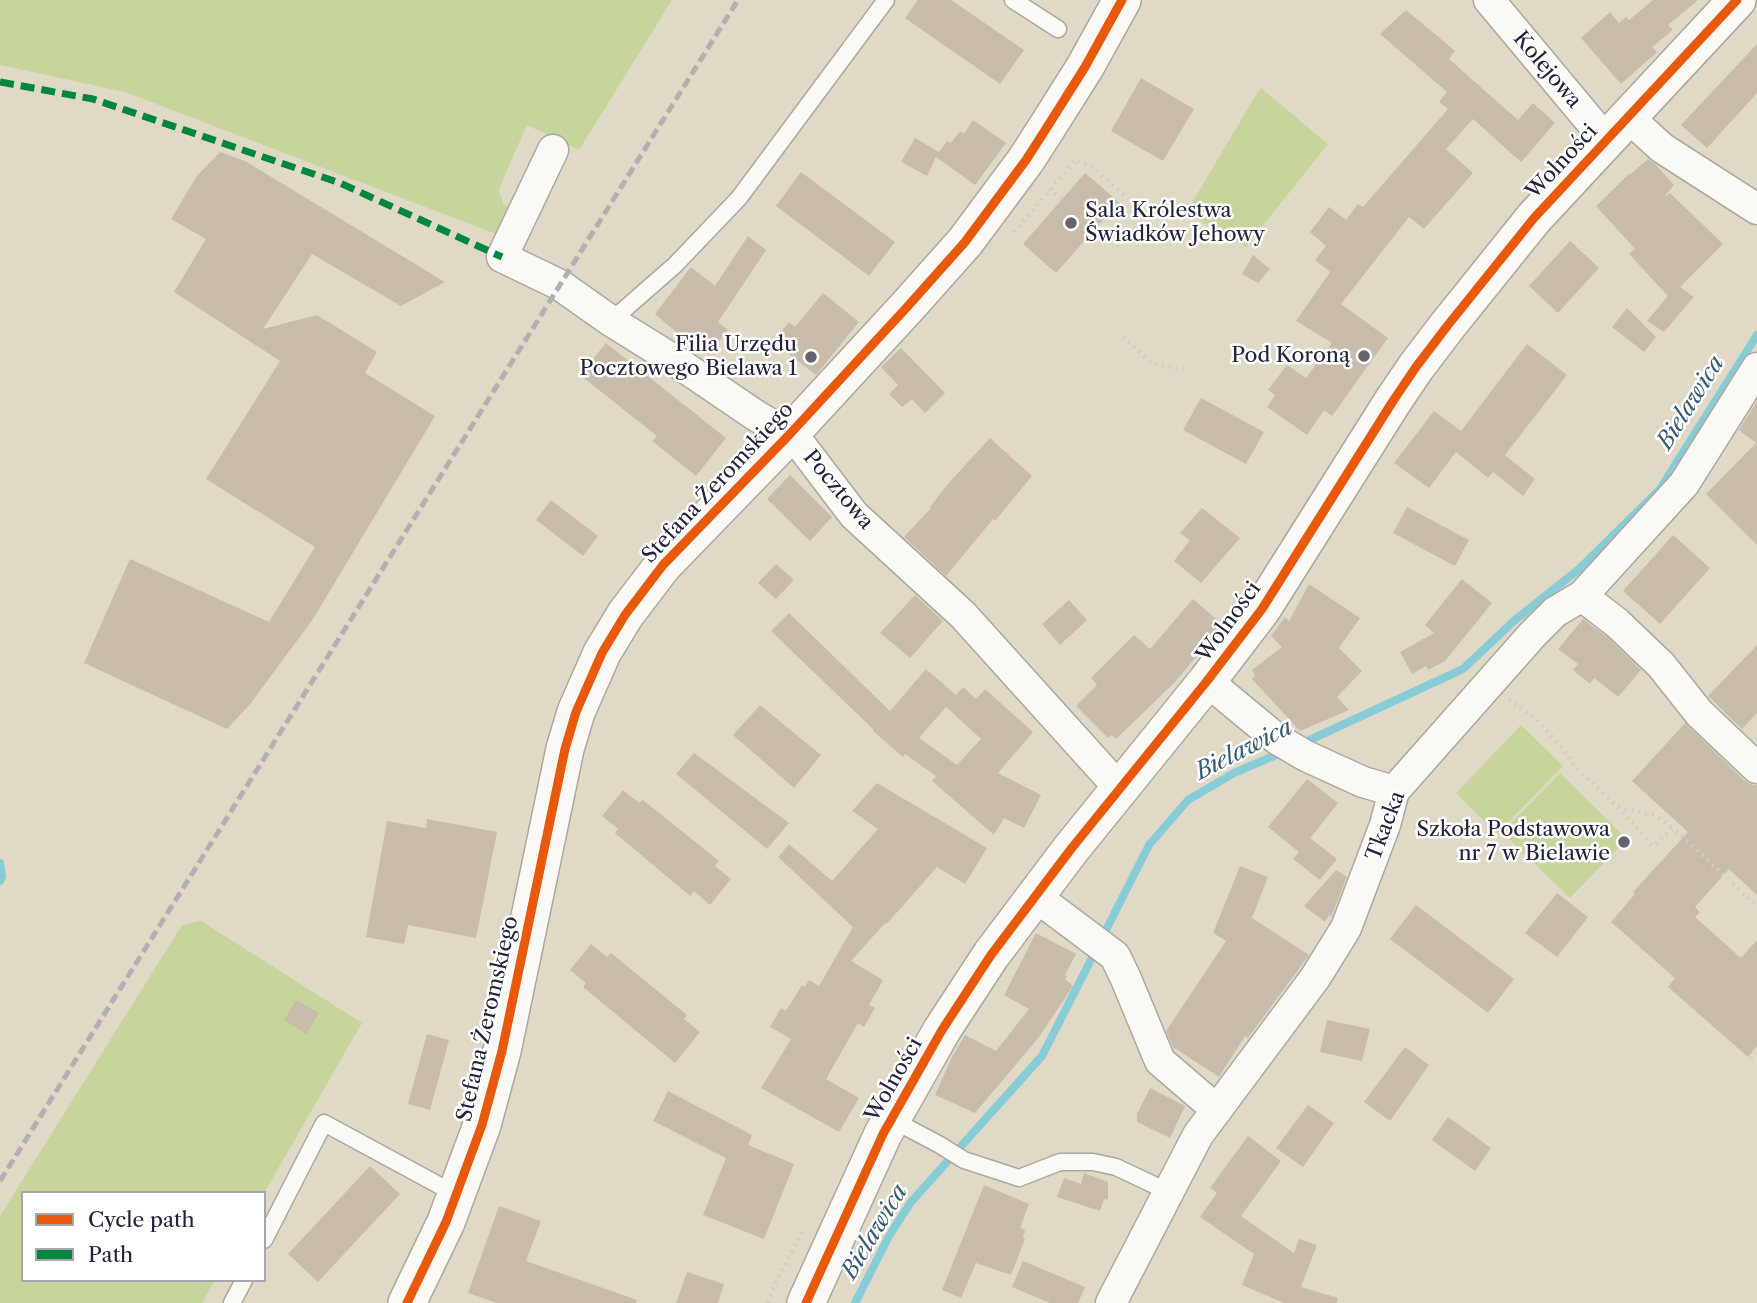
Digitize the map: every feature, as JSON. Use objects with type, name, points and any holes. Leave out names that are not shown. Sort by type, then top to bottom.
[{"type":"street","name":"Stefana Żeromskiego","points":[[407,1303],[457,1195],[482,1125],[502,1051],[565,749],[576,712],[601,653],[652,578],[926,287],[983,218],[1044,132],[1085,67],[1122,0]]},
{"type":"street","name":"Kolejowa","points":[[1489,0],[1617,129],[1662,148],[1757,209]]},
{"type":"street","name":"Wolności","points":[[806,1303],[891,1119],[955,1010],[991,955],[1272,595],[1416,367],[1528,225],[1737,0]]},
{"type":"street","name":"Pocztowa","points":[[552,150],[502,257],[560,285],[611,321],[789,435],[803,448],[854,514],[963,615],[1120,789]]},
{"type":"street","name":"Tkacka","points":[[1111,1303],[1198,1135],[1315,978],[1346,928],[1382,834],[1394,791],[1555,612],[1583,596],[1684,484],[1757,368]]},
{"type":"street","points":[[1583,596],[1617,623],[1661,665],[1699,713],[1757,768]]},
{"type":"street","points":[[1207,681],[1277,739],[1363,782],[1394,791]]},
{"type":"street","points":[[1035,896],[1115,956],[1160,1061],[1217,1110]]},
{"type":"lane","points":[[611,321],[674,265],[739,198],[886,0]]},
{"type":"lane","points":[[1013,0],[1058,29]]},
{"type":"lane","points":[[891,1119],[964,1160],[1019,1178],[1060,1162],[1093,1161],[1116,1167],[1169,1192]]},
{"type":"lane","points":[[266,1236],[324,1124],[457,1195]]},
{"type":"lane","points":[[232,1303],[243,1282]]},
{"type":"path","points":[[1012,234],[1077,159],[1095,169],[1128,199]]},
{"type":"path","points":[[1044,184],[1063,199]]},
{"type":"path","points":[[1123,337],[1152,363],[1186,370]]},
{"type":"path","points":[[1487,686],[1536,719],[1564,750],[1575,767],[1617,806],[1653,846],[1673,828]]},
{"type":"path","points":[[1617,806],[1656,816],[1673,828],[1757,906]]},
{"type":"path","points":[[1751,1059],[1757,1053]]},
{"type":"green space","points":[[0,0],[672,0],[579,150],[527,125],[499,189],[503,204],[510,208],[496,234],[125,92],[0,65]]},
{"type":"green space","points":[[1261,88],[1328,144],[1246,247],[1186,213]]},
{"type":"green space","points":[[1521,725],[1563,766],[1497,834],[1456,793]]},
{"type":"green space","points":[[1560,773],[1627,839],[1570,898],[1502,832]]},
{"type":"green space","points":[[201,921],[362,1023],[265,1191],[21,1191],[21,1282],[214,1282],[202,1303],[0,1303],[0,1216],[182,925]]},
{"type":"building","points":[[918,0],[951,0],[1024,50],[1000,84],[905,18]]},
{"type":"building","points":[[1653,0],[1698,0],[1668,25],[1673,30],[1652,47],[1657,52],[1621,84],[1581,38],[1610,12],[1619,23],[1626,17],[1629,20]]},
{"type":"building","points":[[1406,10],[1455,51],[1449,59],[1518,120],[1533,103],[1555,123],[1521,162],[1473,119],[1446,149],[1473,173],[1424,229],[1409,217],[1341,304],[1388,338],[1332,416],[1324,410],[1307,435],[1267,407],[1275,395],[1268,390],[1287,365],[1306,378],[1332,343],[1296,321],[1330,272],[1315,260],[1326,246],[1310,232],[1329,207],[1346,220],[1358,204],[1363,207],[1448,109],[1439,102],[1447,92],[1380,34]]},
{"type":"building","points":[[1757,44],[1757,93],[1707,148],[1681,125]]},
{"type":"building","points":[[1141,78],[1194,109],[1163,161],[1111,131]]},
{"type":"building","points":[[973,120],[1006,143],[975,185],[936,157],[927,176],[901,162],[915,138],[939,152],[947,141],[951,143],[960,131],[964,134]]},
{"type":"building","points":[[220,152],[245,161],[445,282],[401,306],[312,254],[263,329],[317,315],[377,352],[365,373],[435,416],[313,619],[251,703],[227,729],[84,663],[130,559],[269,622],[315,547],[206,479],[280,361],[174,292],[206,239],[171,219],[197,176]]},
{"type":"building","points":[[1648,159],[1674,185],[1663,198],[1670,193],[1723,244],[1680,287],[1694,297],[1664,332],[1647,321],[1668,296],[1629,254],[1635,249],[1596,206]]},
{"type":"building","points":[[801,172],[895,242],[869,276],[776,206]]},
{"type":"building","name":"Sala Królestwa Świadków Jehowy","points":[[1085,173],[1119,202],[1056,273],[1023,244]]},
{"type":"building","points":[[748,236],[766,250],[718,322],[728,330],[709,355],[688,342],[655,314],[691,267],[715,286]]},
{"type":"building","points":[[1570,241],[1599,268],[1558,313],[1529,286]]},
{"type":"building","points":[[1253,255],[1270,269],[1258,283],[1242,274]]},
{"type":"building","points":[[823,293],[859,322],[816,375],[773,342],[789,322],[795,327]]},
{"type":"building","points":[[1627,308],[1656,337],[1644,352],[1612,327]]},
{"type":"building","points":[[606,343],[726,438],[696,476],[652,441],[657,436],[580,375]]},
{"type":"building","points":[[1527,344],[1567,375],[1505,455],[1535,479],[1523,496],[1493,472],[1488,478],[1456,452],[1429,488],[1394,463],[1434,411],[1461,431]]},
{"type":"building","points":[[901,348],[945,393],[925,413],[912,399],[902,407],[889,394],[898,385],[881,367]]},
{"type":"building","points":[[1201,398],[1264,432],[1246,464],[1183,430]]},
{"type":"building","points":[[1757,401],[1757,545],[1706,494],[1756,443],[1739,430]]},
{"type":"building","points":[[990,438],[1032,476],[946,576],[904,537]]},
{"type":"building","points":[[790,475],[832,517],[810,541],[767,499]]},
{"type":"building","points":[[551,500],[598,536],[583,556],[536,520]]},
{"type":"building","points":[[1407,507],[1469,540],[1455,566],[1393,533]]},
{"type":"building","points":[[1202,508],[1240,538],[1201,583],[1174,561],[1190,540],[1180,533]]},
{"type":"building","points":[[1673,535],[1710,568],[1660,624],[1623,591]]},
{"type":"building","points":[[776,564],[794,580],[776,599],[758,583]]},
{"type":"building","points":[[1462,579],[1492,603],[1445,661],[1428,670],[1426,666],[1412,674],[1400,652],[1434,633],[1425,625]]},
{"type":"building","points":[[1309,584],[1360,618],[1339,648],[1362,671],[1337,697],[1349,710],[1300,731],[1252,679],[1255,676],[1252,670],[1282,647],[1271,636],[1285,617],[1289,621]]},
{"type":"building","points":[[915,595],[943,621],[910,658],[880,633]]},
{"type":"building","points":[[1193,599],[1223,625],[1175,682],[1116,739],[1112,735],[1108,738],[1076,706],[1097,685],[1091,678],[1134,635],[1150,649]]},
{"type":"building","points":[[1069,600],[1087,620],[1060,645],[1042,624]]},
{"type":"building","points":[[789,613],[890,711],[926,669],[956,695],[963,687],[976,699],[985,689],[1033,732],[998,773],[1041,795],[1024,828],[1004,818],[994,835],[932,781],[936,776],[905,754],[903,757],[873,731],[771,631]],"holes":[[[946,707],[981,739],[957,765],[919,738]]]},
{"type":"building","points":[[1583,619],[1606,636],[1641,670],[1618,697],[1594,678],[1590,684],[1573,670],[1578,664],[1558,649]]},
{"type":"building","points":[[1757,645],[1757,713],[1742,729],[1708,696]]},
{"type":"building","points":[[760,705],[821,755],[794,788],[733,735]]},
{"type":"building","points":[[1685,723],[1745,781],[1757,785],[1757,895],[1729,869],[1695,907],[1700,912],[1695,917],[1741,958],[1757,940],[1757,1046],[1748,1057],[1668,987],[1675,978],[1611,922],[1635,894],[1633,892],[1688,832],[1632,781]]},
{"type":"building","points":[[694,753],[789,823],[767,849],[676,774]]},
{"type":"building","points":[[1307,779],[1338,803],[1310,838],[1337,859],[1320,880],[1293,859],[1299,852],[1268,827]]},
{"type":"building","points":[[877,783],[987,848],[965,884],[937,867],[851,961],[883,980],[869,1005],[875,1008],[864,1027],[858,1023],[826,1079],[859,1098],[839,1132],[761,1088],[791,1039],[770,1027],[781,1008],[786,1011],[802,985],[805,987],[809,980],[819,986],[853,927],[778,857],[789,844],[832,881],[878,829],[852,811]]},
{"type":"building","points":[[623,790],[639,803],[643,800],[719,861],[715,866],[731,879],[710,905],[694,891],[690,896],[615,833],[618,829],[602,816]]},
{"type":"building","points":[[427,819],[497,832],[476,938],[408,925],[404,944],[366,937],[387,821],[426,828]]},
{"type":"building","points":[[1240,866],[1268,877],[1252,918],[1309,955],[1248,1038],[1245,1036],[1219,1077],[1173,1047],[1166,1031],[1226,941],[1213,933]]},
{"type":"building","points":[[1336,870],[1347,877],[1331,917],[1329,915],[1325,922],[1304,906]]},
{"type":"building","points":[[1557,893],[1588,917],[1557,957],[1525,933]]},
{"type":"building","points":[[1416,905],[1514,979],[1488,1013],[1390,939]]},
{"type":"building","points":[[1036,933],[1076,954],[1065,975],[1065,979],[1073,986],[1039,1037],[975,1113],[935,1095],[965,1035],[996,1051],[1029,1009],[1004,995]]},
{"type":"building","points":[[591,944],[607,957],[611,953],[687,1015],[684,1019],[700,1032],[675,1063],[583,987],[586,983],[570,970]]},
{"type":"building","points":[[296,1000],[319,1013],[306,1034],[284,1020]]},
{"type":"building","points":[[1327,1020],[1370,1029],[1362,1061],[1320,1052]]},
{"type":"building","points":[[427,1034],[449,1040],[430,1110],[408,1104]]},
{"type":"building","points":[[1405,1047],[1429,1065],[1390,1121],[1364,1102]]},
{"type":"building","points":[[1150,1088],[1185,1106],[1170,1138],[1137,1122],[1137,1114]]},
{"type":"building","points":[[668,1091],[752,1135],[748,1145],[794,1164],[764,1239],[703,1215],[726,1158],[653,1121]]},
{"type":"building","points":[[1308,1105],[1334,1123],[1303,1167],[1276,1148]]},
{"type":"building","points":[[1448,1117],[1491,1148],[1475,1171],[1432,1140]]},
{"type":"building","points":[[1248,1136],[1281,1161],[1241,1216],[1294,1253],[1299,1239],[1317,1245],[1301,1287],[1338,1298],[1337,1303],[1284,1303],[1242,1285],[1254,1254],[1200,1217],[1217,1193],[1210,1188]]},
{"type":"building","points":[[370,1166],[400,1194],[318,1282],[288,1254]]},
{"type":"building","points":[[1084,1173],[1108,1182],[1108,1200],[1104,1199],[1100,1211],[1057,1197],[1064,1178],[1081,1184]]},
{"type":"building","points":[[984,1185],[1029,1204],[1020,1228],[1025,1230],[1025,1239],[1011,1275],[976,1263],[961,1298],[942,1290]]},
{"type":"building","points":[[499,1206],[541,1221],[526,1261],[637,1300],[636,1303],[497,1303],[468,1293]]},
{"type":"building","points":[[1023,1261],[1085,1287],[1078,1303],[1050,1303],[1012,1287]]},
{"type":"building","points":[[687,1272],[724,1284],[718,1303],[676,1303]]},
{"type":"waterway","name":"Bielawica","points":[[1301,744],[1463,669],[1515,620],[1578,570],[1660,489],[1757,335]]},
{"type":"waterway","name":"Bielawica","points":[[1102,938],[1149,845],[1188,800],[1234,773],[1283,752]]},
{"type":"waterway","points":[[0,863],[0,881]]},
{"type":"waterway","name":"Bielawica","points":[[855,1303],[889,1236],[911,1202],[1042,1056],[1096,950]]},
{"type":"railway","points":[[0,1181],[738,0]]},
{"type":"marked path","points":[[0,82],[93,99],[340,183],[502,257]]},
{"type":"cycle path","points":[[407,1303],[446,1222],[482,1125],[502,1051],[565,749],[576,712],[602,653],[625,615],[663,565],[789,435],[965,242],[1026,160],[1085,67],[1122,0]]},
{"type":"cycle path","points":[[806,1303],[883,1134],[942,1030],[991,955],[1071,849],[1262,609],[1393,401],[1448,325],[1534,218],[1737,0]]},
{"type":"place","name":"Sala Królestwa Świadków Jehowy","points":[[1071,223]]},
{"type":"place","name":"Pod Koroną","points":[[1364,356]]},
{"type":"place","name":"Filia Urzędu Pocztowego Bielawa 1","points":[[811,357]]},
{"type":"place","name":"Szkoła Podstawowa nr 7 w Bielawie","points":[[1624,842]]}]
